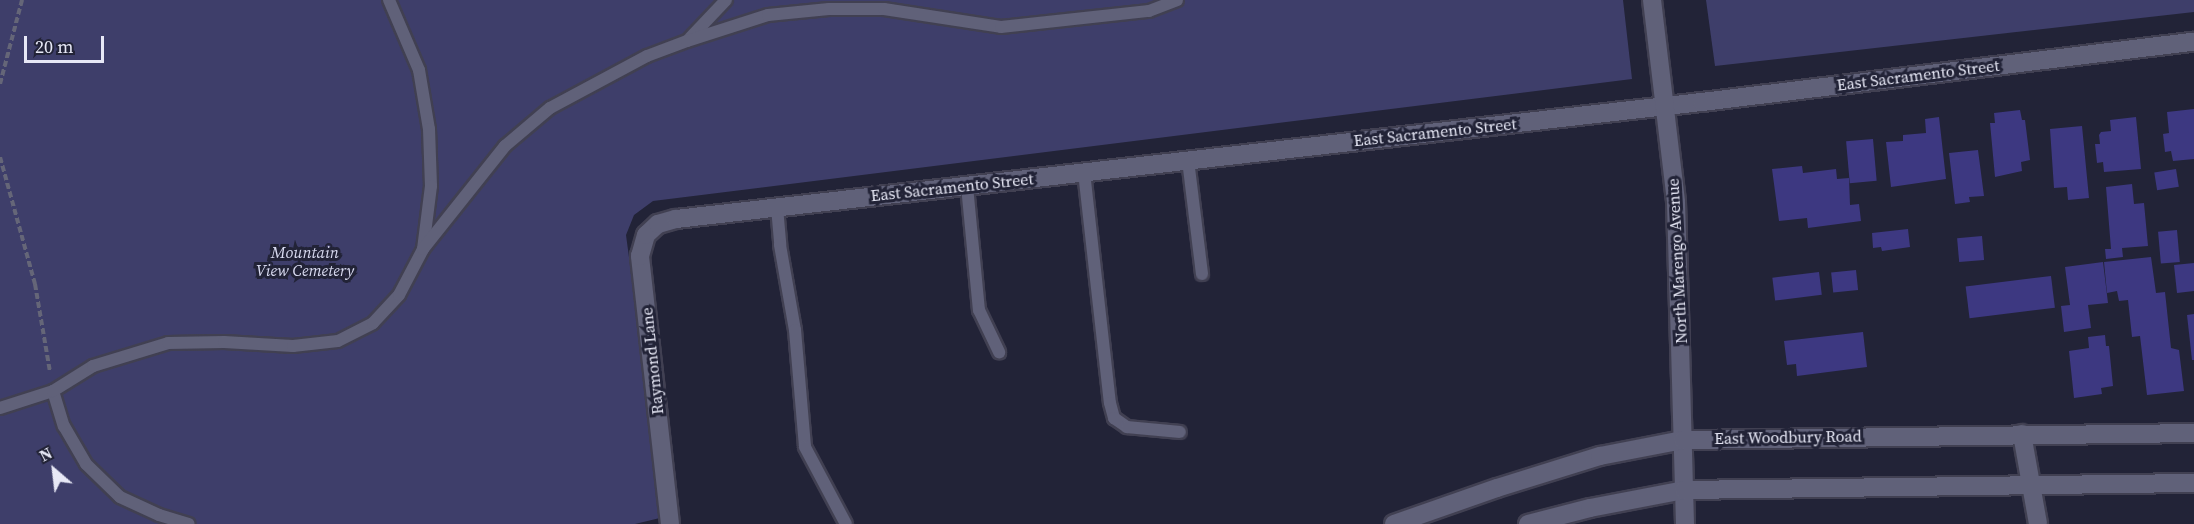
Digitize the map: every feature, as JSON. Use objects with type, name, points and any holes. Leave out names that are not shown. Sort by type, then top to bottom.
[{"type":"street","name":"North Marengo Avenue","points":[[1652,0],[1676,202],[1685,524]]},
{"type":"street","name":"East Sacramento Street","points":[[676,219],[1664,106],[2194,42]]},
{"type":"street","name":"Raymond Lane","points":[[670,524],[640,256],[646,235],[658,224],[676,219]]},
{"type":"street","name":"East Woodbury Road","points":[[1394,524],[1497,488],[1600,456],[1683,440],[2194,433]]},
{"type":"street","points":[[2022,434],[2033,485],[2038,524]]},
{"type":"street","points":[[1528,524],[1590,508],[1684,490],[2194,483]]},
{"type":"lane","points":[[389,0],[418,70],[429,129],[431,186],[423,249]]},
{"type":"lane","points":[[687,40],[726,0]]},
{"type":"lane","points":[[0,408],[53,391],[93,366],[168,343],[224,342],[293,346],[338,341],[373,323],[399,295],[423,249],[504,146],[550,108],[647,56],[687,40],[768,15],[829,9],[884,9],[1001,27],[1149,11],[1177,0]]},
{"type":"lane","points":[[1188,160],[1202,274]]},
{"type":"lane","points":[[1084,172],[1110,403],[1114,418],[1127,427],[1179,432]]},
{"type":"lane","points":[[967,186],[979,310],[999,352]]},
{"type":"lane","points":[[777,207],[780,245],[795,330],[805,447],[846,524]]},
{"type":"lane","points":[[53,391],[63,426],[86,464],[120,497],[159,515],[189,524]]},
{"type":"path","points":[[0,84],[22,0]]},
{"type":"path","points":[[0,157],[35,284],[53,391]]},
{"type":"green space","name":"Mountain View Cemetery","points":[[0,0],[1623,0],[1632,79],[653,201],[634,215],[626,235],[664,517],[635,524],[0,524]]},
{"type":"green space","points":[[1706,0],[2194,0],[2194,12],[1715,66]]},
{"type":"building","points":[[2194,109],[2194,159],[2173,161],[2171,151],[2165,152],[2163,134],[2169,133],[2167,112]]},
{"type":"building","points":[[2020,110],[2022,120],[2025,120],[2030,160],[2021,162],[2022,171],[1995,177],[1990,123],[1995,123],[1994,113]]},
{"type":"building","points":[[1939,117],[1946,179],[1891,187],[1886,142],[1903,141],[1903,135],[1926,133],[1925,119]]},
{"type":"building","points":[[2136,117],[2141,169],[2104,172],[2103,162],[2097,163],[2095,144],[2100,144],[2099,135],[2101,132],[2111,131],[2110,120]]},
{"type":"building","points":[[2082,126],[2089,198],[2068,200],[2067,187],[2054,188],[2050,129]]},
{"type":"building","points":[[1873,139],[1877,181],[1850,183],[1846,141]]},
{"type":"building","points":[[1978,150],[1984,196],[1969,197],[1970,202],[1955,204],[1949,153]]},
{"type":"building","points":[[1802,166],[1803,173],[1836,169],[1837,179],[1849,178],[1850,205],[1859,204],[1861,221],[1808,228],[1807,218],[1779,221],[1772,169]]},
{"type":"building","points":[[2176,169],[2179,187],[2157,190],[2154,172]]},
{"type":"building","points":[[2132,184],[2134,204],[2144,203],[2148,246],[2122,248],[2123,257],[2106,259],[2105,249],[2111,249],[2106,187]]},
{"type":"building","points":[[1908,229],[1910,247],[1882,251],[1881,247],[1873,248],[1872,233]]},
{"type":"building","points":[[2177,230],[2180,262],[2161,264],[2158,232]]},
{"type":"building","points":[[1982,236],[1984,260],[1959,262],[1957,238]]},
{"type":"building","points":[[2151,257],[2156,293],[2165,292],[2171,348],[2179,350],[2184,391],[2147,395],[2140,336],[2132,337],[2128,300],[2119,301],[2117,291],[2107,293],[2104,262]]},
{"type":"building","points":[[2103,262],[2108,303],[2088,305],[2091,328],[2064,332],[2061,306],[2070,305],[2065,267]]},
{"type":"building","points":[[2194,263],[2194,291],[2177,293],[2174,265]]},
{"type":"building","points":[[1856,270],[1858,290],[1833,293],[1831,273]]},
{"type":"building","points":[[1819,272],[1822,295],[1775,301],[1772,278]]},
{"type":"building","points":[[2051,276],[2055,308],[1970,318],[1966,286]]},
{"type":"building","points":[[2194,314],[2194,360],[2192,360],[2187,315]]},
{"type":"building","points":[[1863,332],[1867,367],[1797,376],[1796,364],[1787,365],[1784,341]]},
{"type":"building","points":[[2105,335],[2106,346],[2109,346],[2113,386],[2101,388],[2102,394],[2074,398],[2069,351],[2089,348],[2088,337]]}]
